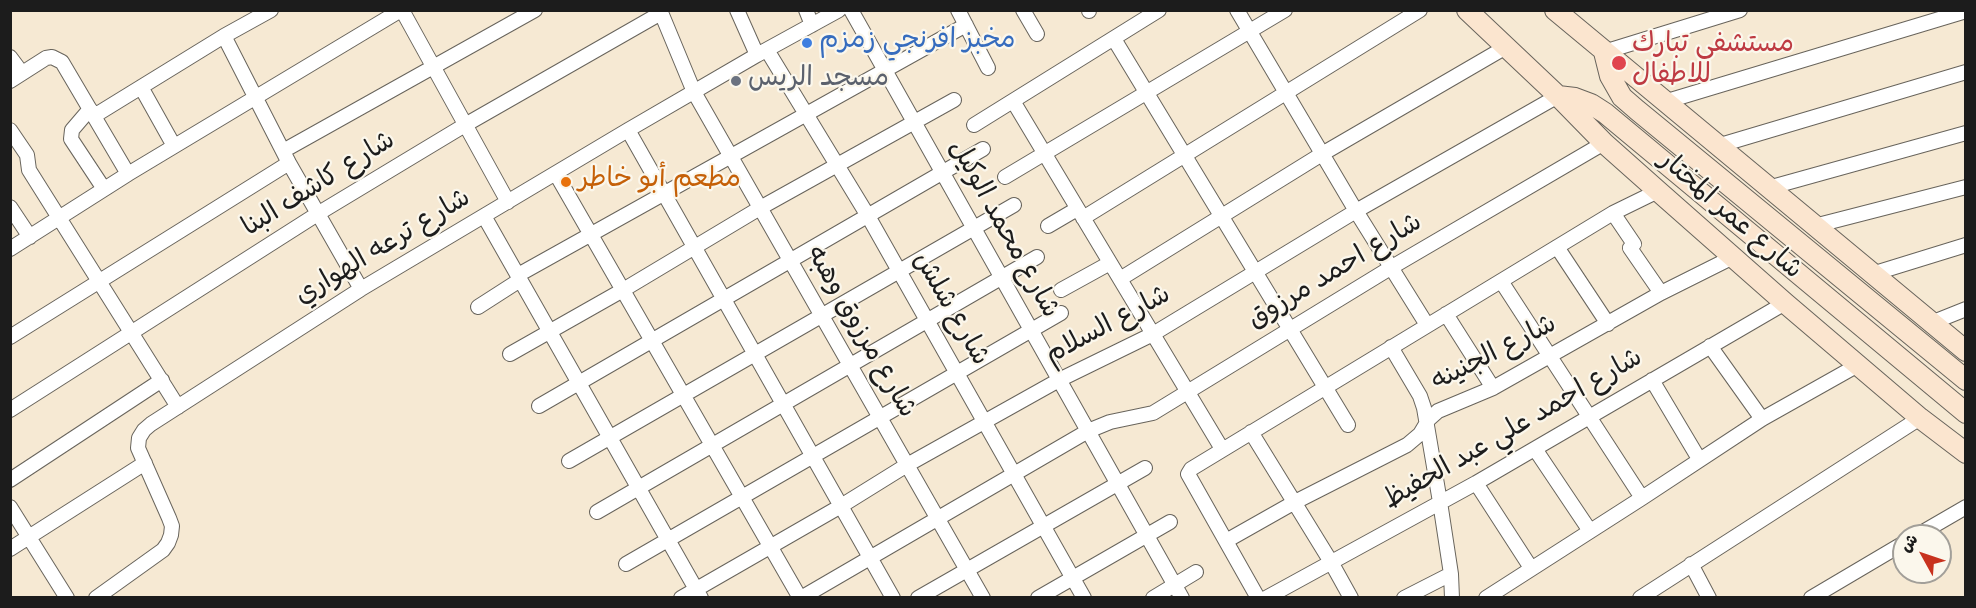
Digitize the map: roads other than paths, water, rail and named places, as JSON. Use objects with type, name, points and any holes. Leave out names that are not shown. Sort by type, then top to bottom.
[{"type":"main road","name":"شارع عمر المختار","points":[[1467,10],[1658,191],[1785,303],[1920,418],[1965,453]]},
{"type":"main road","name":"شارع عمر المختار","points":[[1555,10],[1965,351]]},
{"type":"main road","points":[[1604,52],[1610,76],[1623,97],[1637,110],[1960,376]]},
{"type":"main road","points":[[1558,96],[1575,98],[1591,104],[1611,118],[1965,413]]},
{"type":"street","points":[[104,189],[71,139],[72,130],[92,113],[141,87],[271,10]]},
{"type":"street","points":[[10,249],[128,174],[401,10],[508,202]]},
{"type":"street","points":[[10,337],[98,282],[286,157],[434,67],[535,10]]},
{"type":"street","name":"شارع شلش","points":[[737,10],[762,52],[807,115],[868,216],[1084,597]]},
{"type":"street","points":[[807,10],[812,25]]},
{"type":"street","name":"شارع ترعه الهواري","points":[[96,597],[163,550],[171,535],[172,526],[138,448],[139,438],[144,430],[361,289],[628,130],[839,10]]},
{"type":"street","name":"شارع محمد الوكيل","points":[[851,10],[1182,597]]},
{"type":"street","points":[[958,10],[988,68]]},
{"type":"street","points":[[1023,10],[1037,34]]},
{"type":"street","points":[[974,125],[1159,10]]},
{"type":"street","points":[[1237,10],[1427,326]]},
{"type":"street","points":[[1005,177],[1285,10]]},
{"type":"street","points":[[1048,226],[1080,213],[1184,155],[1420,10]]},
{"type":"street","points":[[1604,52],[1708,15],[1740,10]]},
{"type":"street","points":[[1664,102],[1965,11]]},
{"type":"street","name":"شارع مرزوق وهبه","points":[[660,12],[694,92],[983,597]]},
{"type":"street","name":"شارع كاشف البنا","points":[[10,410],[319,213],[660,12]]},
{"type":"street","points":[[478,307],[519,278],[591,235],[966,25]]},
{"type":"street","points":[[224,36],[286,157],[361,289]]},
{"type":"street","points":[[1114,39],[1348,425]]},
{"type":"street","points":[[1120,279],[1322,154],[1506,47]]},
{"type":"street","points":[[10,57],[16,77],[46,58],[57,59],[66,66],[128,174]]},
{"type":"street","points":[[1717,146],[1965,72]]},
{"type":"street","points":[[141,87],[174,146]]},
{"type":"street","name":"شارع السلام","points":[[681,597],[698,594],[771,546],[907,465],[1059,380],[1153,334],[1356,211],[1558,96]]},
{"type":"street","points":[[510,354],[623,290],[760,207],[954,100]]},
{"type":"street","points":[[1012,101],[1222,449]]},
{"type":"street","points":[[10,129],[27,155],[29,170],[178,407]]},
{"type":"street","points":[[628,130],[893,597]]},
{"type":"street","points":[[1768,188],[1965,133]]},
{"type":"street","name":"شارع احمد مرزوق","points":[[801,597],[1088,431],[1110,422],[1153,413],[1392,267],[1604,142]]},
{"type":"street","points":[[539,406],[982,149]]},
{"type":"street","points":[[556,174],[801,597]]},
{"type":"street","points":[[1814,226],[1965,187]]},
{"type":"street","points":[[1258,597],[1188,471],[1613,213],[1658,191]]},
{"type":"street","points":[[568,461],[1014,205]]},
{"type":"street","points":[[10,207],[30,237]]},
{"type":"street","points":[[1613,213],[1634,244],[1630,248],[1661,293]]},
{"type":"street","points":[[484,216],[698,594]]},
{"type":"street","points":[[1872,274],[1965,245]]},
{"type":"street","points":[[1557,247],[1608,324]]},
{"type":"street","points":[[597,513],[1037,257]]},
{"type":"street","name":"شارع الجنينه","points":[[1226,541],[1295,502],[1407,445],[1420,434],[1432,414],[1493,388],[1661,293],[1733,257]]},
{"type":"street","points":[[1061,290],[1110,262]]},
{"type":"street","points":[[1501,281],[1642,498]]},
{"type":"street","name":"شارع احمد علي عبد الحفيظ","points":[[1266,597],[1476,483],[1785,303]]},
{"type":"street","points":[[1931,322],[1965,309]]},
{"type":"street","points":[[626,564],[1061,313]]},
{"type":"street","points":[[1446,315],[1493,388]]},
{"type":"street","points":[[1710,346],[1762,419]]},
{"type":"street","points":[[1391,347],[1420,396],[1427,422],[1452,597]]},
{"type":"street","points":[[1486,597],[1762,419],[1858,365]]},
{"type":"street","points":[[10,480],[162,380]]},
{"type":"street","points":[[1652,380],[1699,459]]},
{"type":"street","points":[[1640,597],[1920,418]]},
{"type":"street","points":[[1251,432],[1351,597]]},
{"type":"street","points":[[1535,449],[1590,531]]},
{"type":"street","points":[[10,549],[145,463]]},
{"type":"street","points":[[918,597],[1145,468]]},
{"type":"street","points":[[1476,483],[1531,568]]},
{"type":"street","points":[[10,507],[67,597]]},
{"type":"street","points":[[1936,524],[1965,507]]},
{"type":"street","points":[[1038,597],[1170,522]]},
{"type":"street","points":[[1811,597],[1892,550]]},
{"type":"street","points":[[1691,564],[1710,597]]},
{"type":"street","points":[[1153,597],[1196,572]]},
{"type":"street","points":[[1404,597],[1450,574]]},
{"type":"place","name":"مخبز افرنجي زمزم","points":[[807,43]]},
{"type":"place","name":"مستشفى تبارك للاطفال","points":[[1619,63]]},
{"type":"place","name":"مسجد الريس","points":[[736,81]]},
{"type":"place","name":"مطعم أبو خاطر","points":[[566,182]]}]
